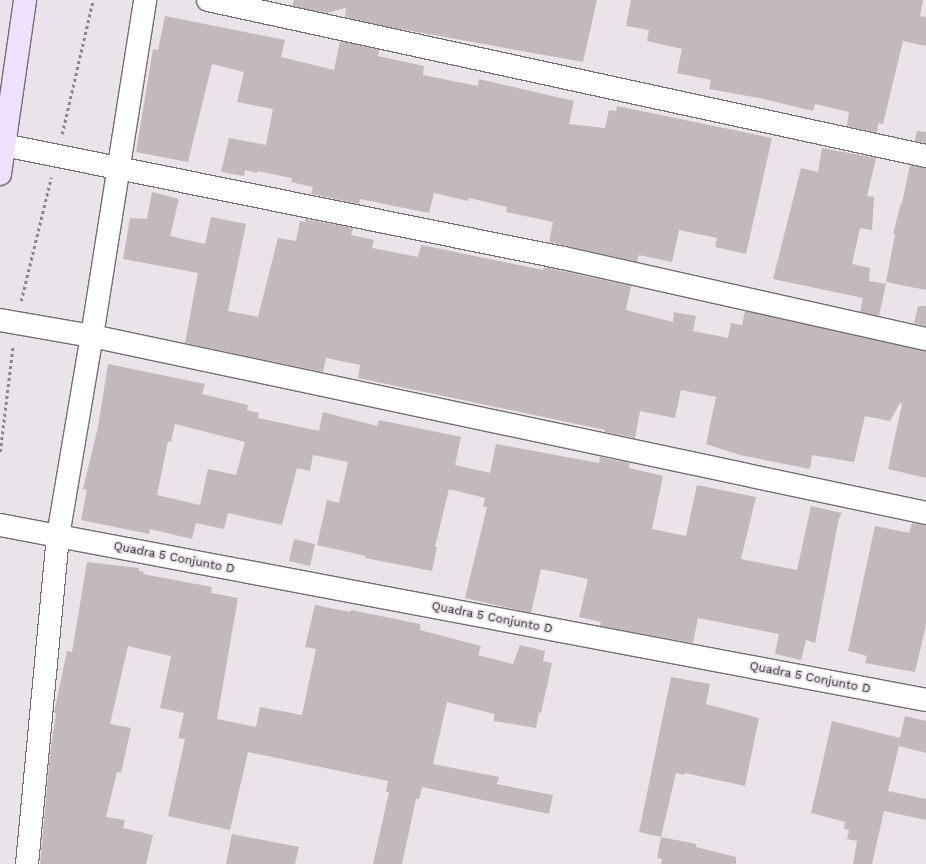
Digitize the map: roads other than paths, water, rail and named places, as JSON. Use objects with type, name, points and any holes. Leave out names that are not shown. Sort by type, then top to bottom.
[{"type":"main road","points":[[0,174],[25,0]]},
{"type":"street","points":[[27,864],[58,536],[92,336],[145,0]]},
{"type":"street","points":[[208,0],[926,156]]},
{"type":"street","points":[[4,145],[563,258],[926,339]]},
{"type":"street","points":[[8,321],[92,336],[926,513]]},
{"type":"street","name":"Quadra 5 Conjunto D","points":[[0,525],[926,700]]}]
